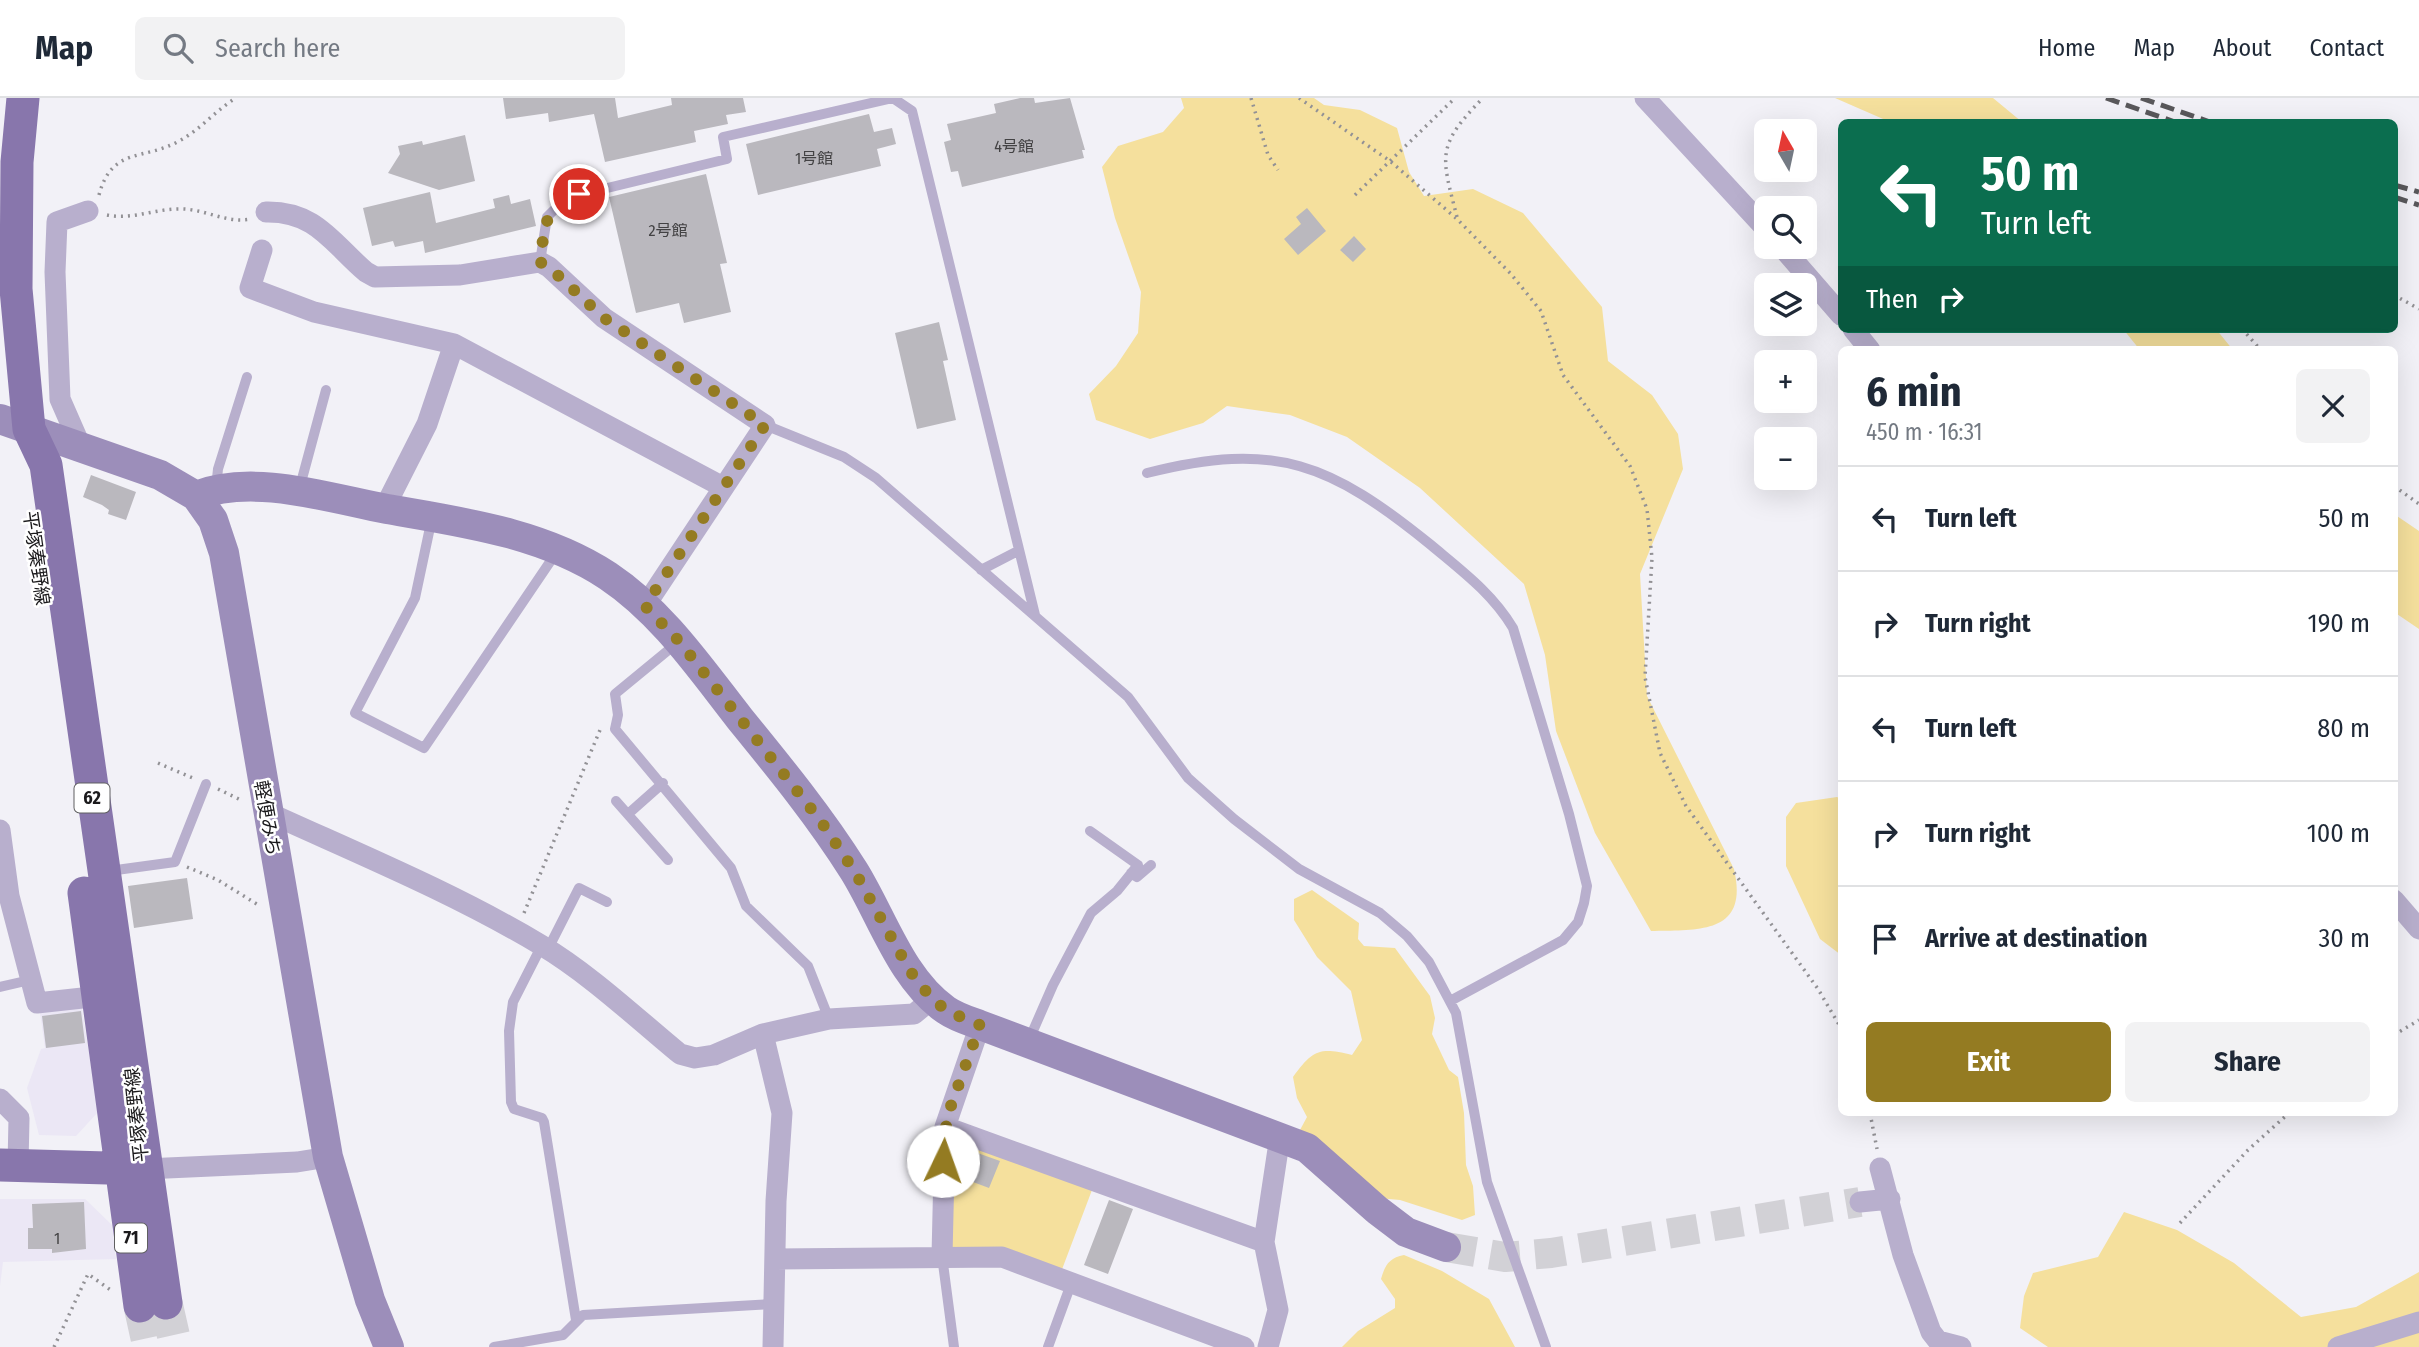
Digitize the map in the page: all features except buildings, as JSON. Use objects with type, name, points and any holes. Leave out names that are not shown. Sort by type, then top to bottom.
[{"type":"main road","name":"平塚秦野線","points":[[23,98],[17,162],[15,424],[23,458],[110,995],[134,1169]]},
{"type":"main road","name":"平塚秦野線","points":[[15,424],[46,465],[103,872],[110,995]]},
{"type":"main road","points":[[9,1165],[134,1169]]},
{"type":"main road","name":"71","points":[[134,1169],[153,1305]]},
{"type":"street","points":[[1645,98],[1754,216]]},
{"type":"street","points":[[80,447],[61,399],[55,272],[57,222],[88,211]]},
{"type":"street","points":[[266,212],[292,213],[313,223],[375,277],[460,275],[540,262],[549,267],[604,318],[765,425],[645,606]]},
{"type":"street","points":[[262,250],[250,288],[314,312],[454,344],[723,487]]},
{"type":"street","points":[[1792,259],[1838,312]]},
{"type":"street","points":[[388,509],[390,497],[427,424],[454,344]]},
{"type":"street","name":"軽便みち","points":[[15,424],[206,492],[225,553],[257,807],[287,923],[328,1157],[370,1300],[389,1347]]},
{"type":"street","points":[[206,492],[247,484],[507,532],[557,551],[607,576],[645,606],[679,641],[820,820],[855,872],[910,971],[932,999],[949,1012],[980,1025],[1280,1136],[1321,1159],[1350,1188],[1406,1232],[1446,1247]]},
{"type":"street","points":[[257,807],[475,908],[545,947],[593,981],[680,1054],[695,1058],[714,1055],[764,1034],[829,1019],[914,1014],[932,999]]},
{"type":"street","points":[[0,830],[5,897],[37,1003],[110,995]]},
{"type":"street","points":[[2398,905],[2419,929]]},
{"type":"street","points":[[942,1256],[945,1127],[980,1025]]},
{"type":"street","points":[[764,1034],[782,1113],[772,1304],[773,1347]]},
{"type":"street","points":[[0,1099],[19,1118],[9,1165]]},
{"type":"street","points":[[945,1127],[1264,1242]]},
{"type":"street","points":[[1268,1347],[1278,1310],[1264,1242],[1280,1136]]},
{"type":"street","points":[[134,1169],[296,1162],[328,1157]]},
{"type":"street","points":[[1881,1168],[1903,1255],[1931,1332],[1938,1340],[1961,1347]]},
{"type":"street","points":[[1860,1202],[1890,1199]]},
{"type":"street","points":[[775,1259],[1002,1256],[1244,1347]]},
{"type":"street","points":[[2338,1347],[2419,1322]]},
{"type":"lane","points":[[540,262],[547,217],[566,198],[727,159],[723,137],[893,98],[912,111],[1035,615]]},
{"type":"lane","points":[[206,492],[218,469],[247,377]]},
{"type":"lane","points":[[298,493],[326,390]]},
{"type":"lane","points":[[765,425],[844,457],[876,478],[1128,696],[1188,778],[1234,819],[1299,869],[1349,893],[1380,913],[1407,936],[1429,962],[1452,1000],[1466,1058],[1487,1182],[1546,1347]]},
{"type":"lane","points":[[1147,473],[1231,456],[1289,464],[1342,481],[1408,527],[1487,591],[1513,628],[1569,814],[1587,886],[1578,922],[1563,940],[1452,1000]]},
{"type":"lane","points":[[432,517],[415,598],[355,713],[424,748],[557,551]]},
{"type":"lane","points":[[981,570],[1018,551]]},
{"type":"lane","points":[[679,641],[615,694],[618,715],[615,729],[663,783],[731,869],[746,906],[808,966],[829,1019]]},
{"type":"lane","points":[[628,814],[663,783]]},
{"type":"lane","points":[[103,872],[175,862],[206,784]]},
{"type":"lane","points":[[617,801],[668,860]]},
{"type":"lane","points":[[1028,1042],[1091,913],[1117,891],[1138,865],[1090,831]]},
{"type":"lane","points":[[1131,873],[1136,877],[1151,865]]},
{"type":"lane","points":[[576,1320],[544,1122],[514,1109],[511,1102],[509,1031],[513,1002],[579,888],[607,902]]},
{"type":"lane","points":[[0,987],[30,980]]},
{"type":"lane","points":[[942,1256],[954,1347]]},
{"type":"lane","points":[[1048,1347],[1071,1284]]},
{"type":"lane","points":[[494,1347],[563,1335],[583,1315],[772,1304]]},
{"type":"path","points":[[236,98],[214,112],[180,141],[153,152],[124,157],[104,176],[99,197],[88,211],[117,217],[181,209],[238,221],[266,212]]},
{"type":"path","points":[[1251,98],[1268,155],[1278,170]]},
{"type":"path","points":[[1299,98],[1390,161],[1457,219],[1511,274],[1541,311],[1563,375],[1630,466],[1647,509],[1651,532],[1645,677],[1660,753],[1686,806],[1818,989],[1838,1023]]},
{"type":"path","points":[[1355,195],[1455,98]]},
{"type":"path","points":[[1457,219],[1445,175],[1444,153],[1450,134],[1483,98]]},
{"type":"path","points":[[2398,297],[2419,309]]},
{"type":"path","points":[[2246,333],[2257,346]]},
{"type":"path","points":[[2398,489],[2419,504]]},
{"type":"path","points":[[517,931],[601,726]]},
{"type":"path","points":[[158,763],[257,807]]},
{"type":"path","points":[[175,862],[218,880],[287,923]]},
{"type":"path","points":[[2398,1033],[2419,1020]]},
{"type":"path","points":[[1871,1116],[1881,1168]]},
{"type":"path","points":[[2180,1223],[2248,1150],[2286,1116]]},
{"type":"path","points":[[54,1347],[88,1274],[98,1283]]},
{"type":"shaded area","points":[[1181,98],[1314,98],[1324,105],[1360,110],[1397,128],[1409,172],[1424,196],[1473,189],[1523,213],[1602,307],[1608,361],[1652,395],[1678,434],[1683,469],[1640,574],[1647,696],[1734,869],[1737,890],[1734,906],[1727,917],[1703,928],[1651,931],[1595,833],[1556,731],[1545,655],[1524,584],[1420,488],[1347,437],[1290,415],[1227,406],[1203,423],[1150,439],[1096,420],[1089,394],[1116,366],[1138,333],[1141,292],[1115,218],[1102,167],[1118,146],[1163,132],[1184,108]]},
{"type":"shaded area","points":[[1835,98],[1993,98],[2018,119],[1883,119]]},
{"type":"shaded area","points":[[2126,333],[2219,333],[2230,346],[2137,346]]},
{"type":"shaded area","points":[[2398,517],[2419,531],[2419,629],[2398,615]]},
{"type":"shaded area","points":[[1838,798],[1838,953],[1820,939],[1786,866],[1786,817],[1796,803]]},
{"type":"shaded area","points":[[1312,890],[1359,923],[1358,939],[1364,946],[1395,948],[1430,996],[1435,1018],[1432,1034],[1449,1070],[1458,1077],[1464,1113],[1466,1165],[1473,1186],[1475,1215],[1462,1220],[1400,1200],[1378,1198],[1300,1130],[1307,1117],[1297,1098],[1293,1077],[1312,1056],[1324,1051],[1352,1055],[1362,1040],[1351,991],[1317,957],[1294,920],[1294,899]]},
{"type":"shaded area","points":[[82,1008],[98,1112],[76,1136],[39,1135],[27,1088],[41,1049],[45,1048],[40,1013]]},
{"type":"shaded area","points":[[958,1138],[1092,1190],[1061,1272],[956,1250],[949,1244],[949,1144]]},
{"type":"shaded area","points":[[0,1199],[85,1199],[112,1225],[116,1259],[3,1262],[0,1286]]},
{"type":"shaded area","points":[[2124,1212],[2177,1230],[2234,1263],[2301,1317],[2356,1307],[2419,1272],[2419,1347],[2048,1347],[2020,1328],[2024,1296],[2033,1273],[2098,1257]]},
{"type":"shaded area","points":[[1404,1255],[1442,1271],[1489,1299],[1515,1347],[1342,1347],[1358,1331],[1395,1308],[1395,1299],[1381,1279],[1388,1263]]},
{"type":"tunnel","points":[[1446,1247],[1505,1257],[1551,1253],[1860,1202]]},
{"type":"tunnel","points":[[166,1303],[176,1347]]},
{"type":"tunnel","points":[[140,1306],[149,1347]]},
{"type":"railway","points":[[2106,98],[2166,119]]},
{"type":"railway","points":[[2141,98],[2201,119]]},
{"type":"railway","points":[[2398,186],[2419,192]]},
{"type":"railway","points":[[2398,198],[2419,205]]},
{"type":"route","points":[[579,194],[566,198],[547,217],[540,262],[549,267],[604,318],[765,425],[645,606],[679,641],[820,820],[855,872],[910,971],[932,999],[949,1012],[980,1025],[947,1117],[943,1161]]}]
